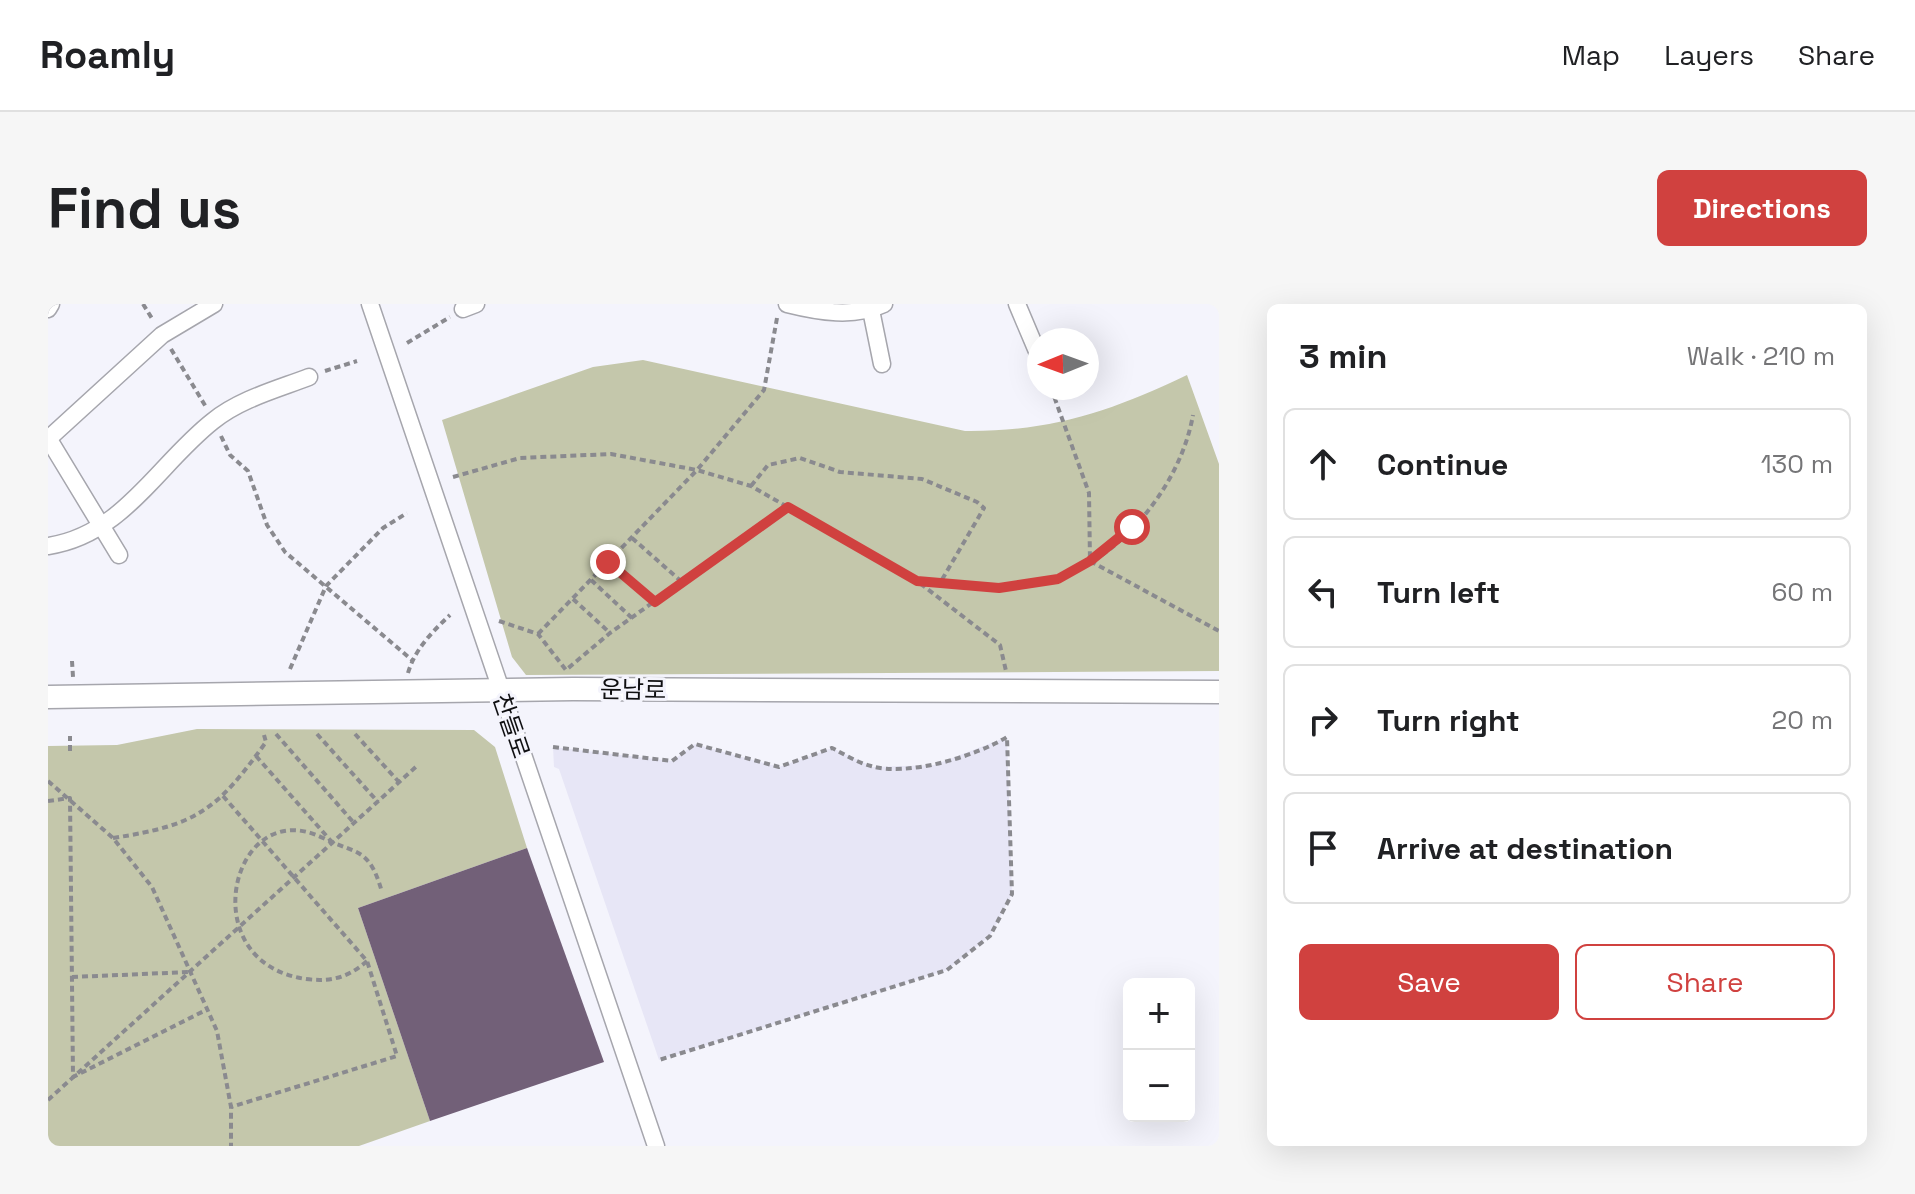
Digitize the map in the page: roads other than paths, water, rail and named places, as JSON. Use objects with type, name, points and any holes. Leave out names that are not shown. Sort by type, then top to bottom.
[{"type":"street","points":[[48,309],[51,304]]},
{"type":"street","points":[[119,555],[100,529],[48,439],[162,335],[214,304]]},
{"type":"street","name":"찬들로","points":[[370,304],[656,1146]]},
{"type":"street","points":[[1017,304],[1027,328]]},
{"type":"street","points":[[782,310],[843,313],[878,307],[882,364]]},
{"type":"street","points":[[48,546],[100,529],[133,502],[214,420],[257,397],[309,377]]},
{"type":"street","name":"운남로","points":[[48,697],[499,690],[1219,692]]}]
